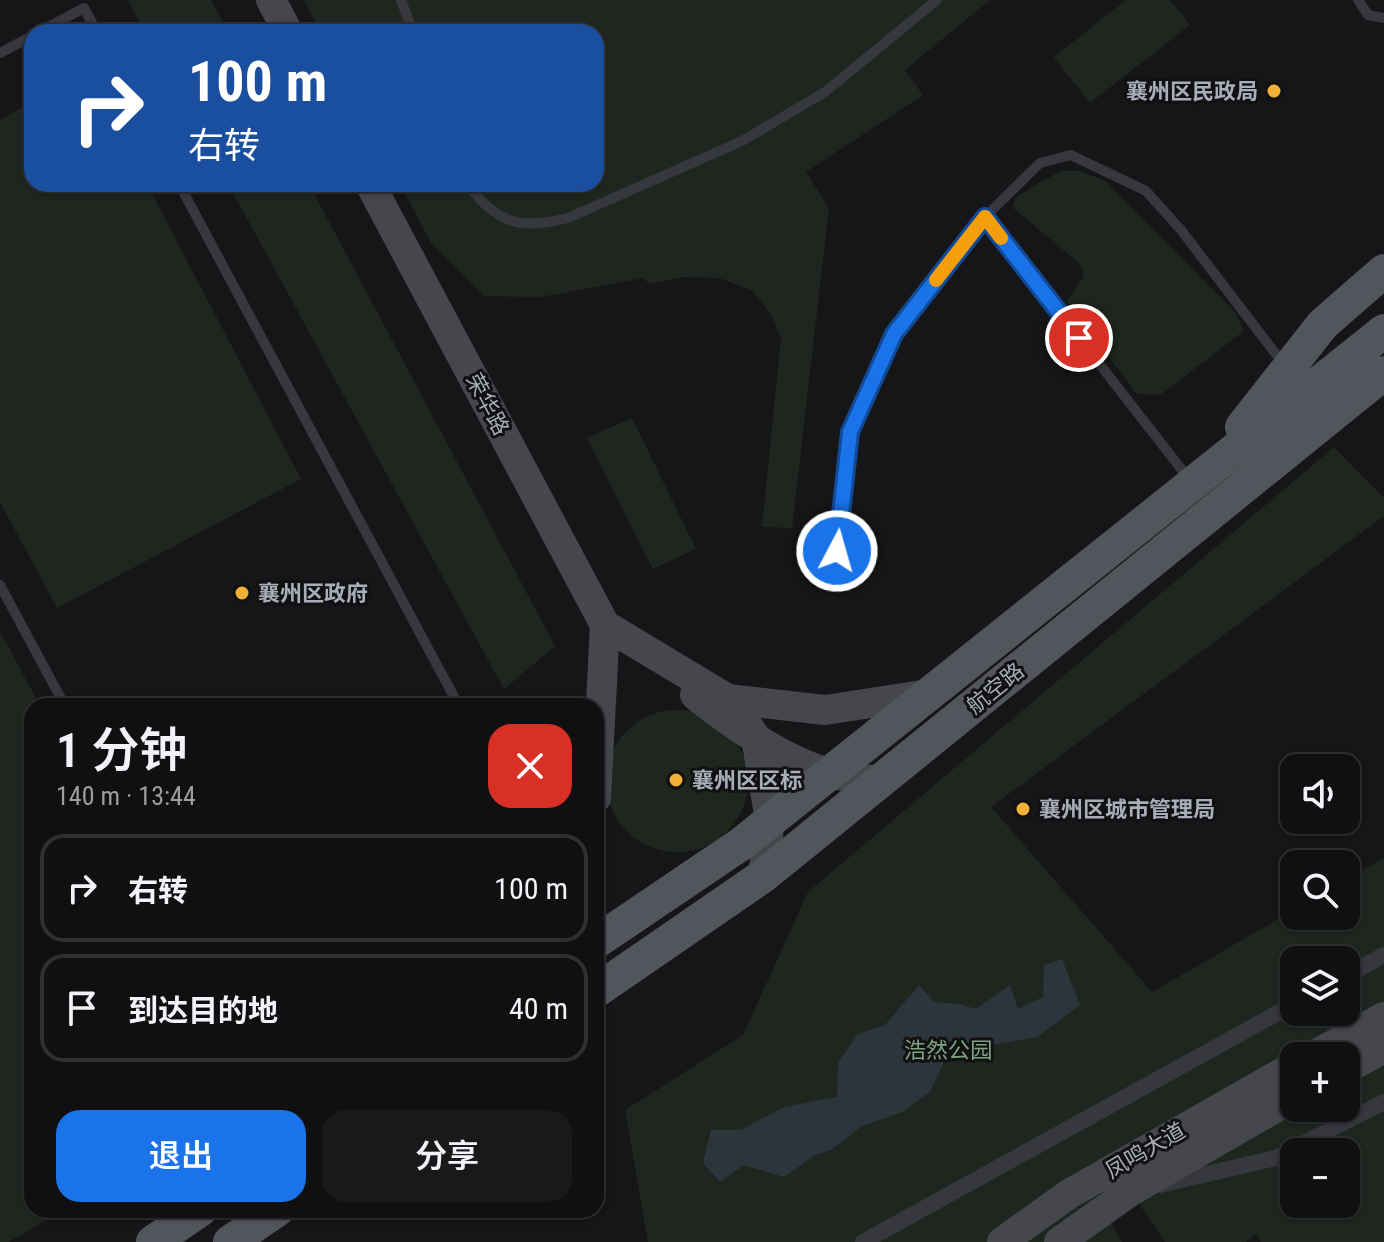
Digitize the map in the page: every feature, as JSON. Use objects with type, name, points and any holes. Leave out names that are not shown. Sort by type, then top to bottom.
[{"type":"main road","points":[[271,0],[284,24]]},
{"type":"main road","name":"荣华路","points":[[374,192],[605,625]]},
{"type":"main road","points":[[1199,479],[1323,324],[1384,271]]},
{"type":"main road","name":"航空路","points":[[604,937],[741,844],[1384,331]]},
{"type":"main road","name":"航空路","points":[[604,985],[763,876],[1384,373]]},
{"type":"main road","points":[[605,625],[728,699],[756,738],[770,820],[763,876]]},
{"type":"main road","points":[[605,625],[718,714],[756,738],[829,773],[880,781]]},
{"type":"main road","points":[[601,698],[605,625]]},
{"type":"main road","points":[[728,699],[825,710],[929,694]]},
{"type":"main road","points":[[1338,1042],[1384,1017]]},
{"type":"main road","points":[[1360,1061],[1384,1048]]},
{"type":"main road","name":"凤鸣大道","points":[[1002,1242],[1069,1194],[1280,1074]]},
{"type":"main road","name":"凤鸣大道","points":[[1059,1242],[1131,1191],[1280,1105]]},
{"type":"main road","points":[[153,1242],[188,1218]]},
{"type":"main road","points":[[230,1242],[265,1218]]},
{"type":"street","points":[[1360,968],[1384,955]]},
{"type":"street","points":[[863,1242],[1280,1012]]},
{"type":"street","points":[[1131,1191],[1275,1158],[1384,1102]]},
{"type":"lane","points":[[401,0],[410,24]]},
{"type":"lane","points":[[475,192],[502,219],[538,225],[568,218],[742,141],[778,120],[825,92],[937,0]]},
{"type":"lane","points":[[1358,0],[1368,15],[1384,18]]},
{"type":"lane","points":[[54,24],[84,8],[93,24]]},
{"type":"lane","points":[[0,53],[24,40]]},
{"type":"lane","points":[[837,551],[850,432],[894,334],[985,217],[1040,163],[1071,155],[1146,191],[1181,230],[1288,369]]},
{"type":"lane","points":[[183,192],[455,698]]},
{"type":"lane","points":[[985,217],[1199,479]]},
{"type":"lane","points":[[0,585],[61,698]]},
{"type":"green space","points":[[128,0],[211,0],[224,24],[141,24]]},
{"type":"green space","points":[[304,0],[990,0],[905,70],[923,95],[806,172],[829,208],[792,528],[762,527],[781,339],[771,315],[753,291],[719,278],[683,277],[649,284],[644,278],[541,297],[484,296],[431,243],[404,192],[604,192],[604,24],[317,24]]},
{"type":"green space","points":[[1126,0],[1170,0],[1190,25],[1090,103],[1054,57]]},
{"type":"green space","points":[[24,106],[24,192],[151,192],[301,479],[57,608],[0,502],[0,120]]},
{"type":"green space","points":[[1060,171],[1080,171],[1106,181],[1235,312],[1244,331],[1160,395],[1137,394],[1067,301],[1084,276],[1080,264],[1012,207],[1016,197]]},
{"type":"green space","points":[[232,192],[313,192],[555,646],[504,689]]},
{"type":"green space","points":[[632,418],[696,549],[653,569],[587,438]]},
{"type":"green space","name":"浩然公园","points":[[1334,447],[1384,498],[1384,516],[991,807],[1152,992],[1280,918],[1280,930],[1360,930],[1360,872],[1384,858],[1384,1242],[1261,1242],[1256,1234],[1246,1242],[1165,1242],[1131,1192],[1103,1209],[1122,1242],[648,1242],[625,1110],[743,1035],[808,892]]},
{"type":"green space","points":[[0,631],[36,698],[24,698],[24,1218],[50,1218],[9,1242],[0,1242]]},
{"type":"green space","points":[[677,710],[704,716],[727,731],[742,754],[748,781],[742,808],[727,831],[704,846],[677,852],[650,846],[627,831],[612,808],[606,781],[612,754],[627,731],[650,716]]},
{"type":"shaded area","points":[[1062,959],[1080,1005],[1037,1037],[974,1048],[944,1062],[930,1092],[902,1112],[862,1126],[831,1150],[815,1155],[784,1177],[744,1165],[720,1182],[703,1163],[711,1130],[741,1130],[784,1107],[837,1097],[838,1063],[858,1034],[885,1025],[919,985],[934,1002],[976,1009],[1010,985],[1018,1009],[1043,997],[1044,965]]},
{"type":"slow traffic","points":[[936,280],[985,217],[1001,238]]},
{"type":"place","name":"襄州区民政局","points":[[1274,91]]},
{"type":"place","name":"襄州区政府","points":[[242,593]]},
{"type":"place","name":"襄州区区标","points":[[676,780]]},
{"type":"place","name":"襄州区城市管理局","points":[[1023,809]]},
{"type":"route","points":[[837,551],[850,432],[894,334],[985,217],[1079,338]]}]
